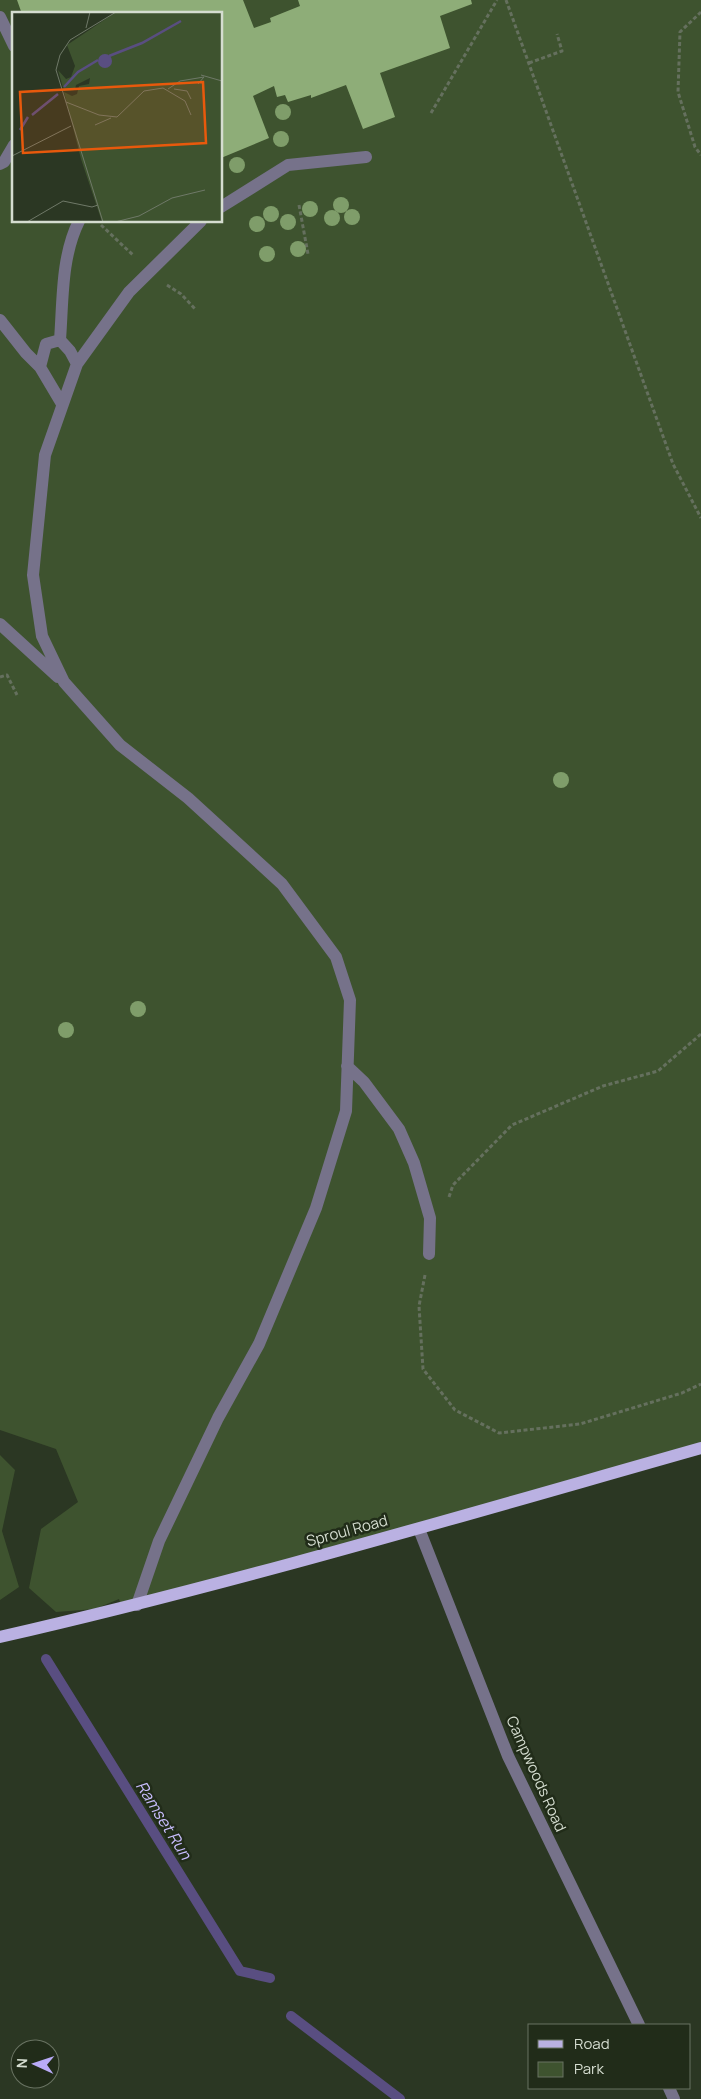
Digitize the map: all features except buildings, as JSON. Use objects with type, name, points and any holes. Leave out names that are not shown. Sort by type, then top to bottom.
[{"type":"main road","name":"Sproul Road","points":[[0,1637],[137,1605],[701,1448]]},
{"type":"street","points":[[0,18],[12,42]]},
{"type":"street","points":[[0,164],[4,162],[12,149]]},
{"type":"street","points":[[222,207],[288,165],[366,157]]},
{"type":"street","points":[[77,364],[70,351],[60,340],[66,265],[72,234],[78,222]]},
{"type":"street","points":[[64,682],[42,636],[33,574],[45,455],[77,364],[129,292],[200,222]]},
{"type":"street","points":[[0,320],[26,353],[40,367],[62,404]]},
{"type":"street","points":[[40,367],[46,344],[60,340]]},
{"type":"street","points":[[0,624],[64,682],[120,746],[188,798],[282,884],[336,957],[350,1000],[346,1112],[316,1208],[259,1344],[218,1418],[159,1541],[137,1605]]},
{"type":"street","points":[[347,1066],[364,1082],[399,1129],[414,1163],[430,1218],[429,1254]]},
{"type":"street","name":"Campwoods Road","points":[[419,1528],[508,1756],[639,2024]]},
{"type":"path","points":[[431,113],[497,0]]},
{"type":"path","points":[[506,0],[673,464],[701,518]]},
{"type":"path","points":[[701,12],[680,32],[678,92],[695,147],[701,155]]},
{"type":"path","points":[[529,63],[562,50],[557,34]]},
{"type":"path","points":[[299,205],[308,254]]},
{"type":"path","points":[[97,222],[134,256]]},
{"type":"path","points":[[160,280],[181,294],[196,310]]},
{"type":"path","points":[[0,678],[6,675],[17,695]]},
{"type":"path","points":[[447,1202],[453,1185],[512,1125],[603,1086],[658,1071],[701,1034]]},
{"type":"path","points":[[429,1254],[419,1306],[423,1369],[455,1410],[498,1433],[580,1424],[682,1393],[701,1384]]},
{"type":"green space","points":[[0,0],[701,0],[701,1454],[122,1609],[119,1599],[95,1609],[56,1612],[29,1588],[41,1529],[78,1502],[56,1449],[0,1430]]},
{"type":"green space","points":[[0,1455],[15,1470],[2,1531],[19,1587],[0,1600]]},
{"type":"waterway","name":"Ramset Run","points":[[46,1659],[240,1971],[270,1978]]},
{"type":"waterway","name":"Ramset Run","points":[[291,2016],[400,2099]]}]
